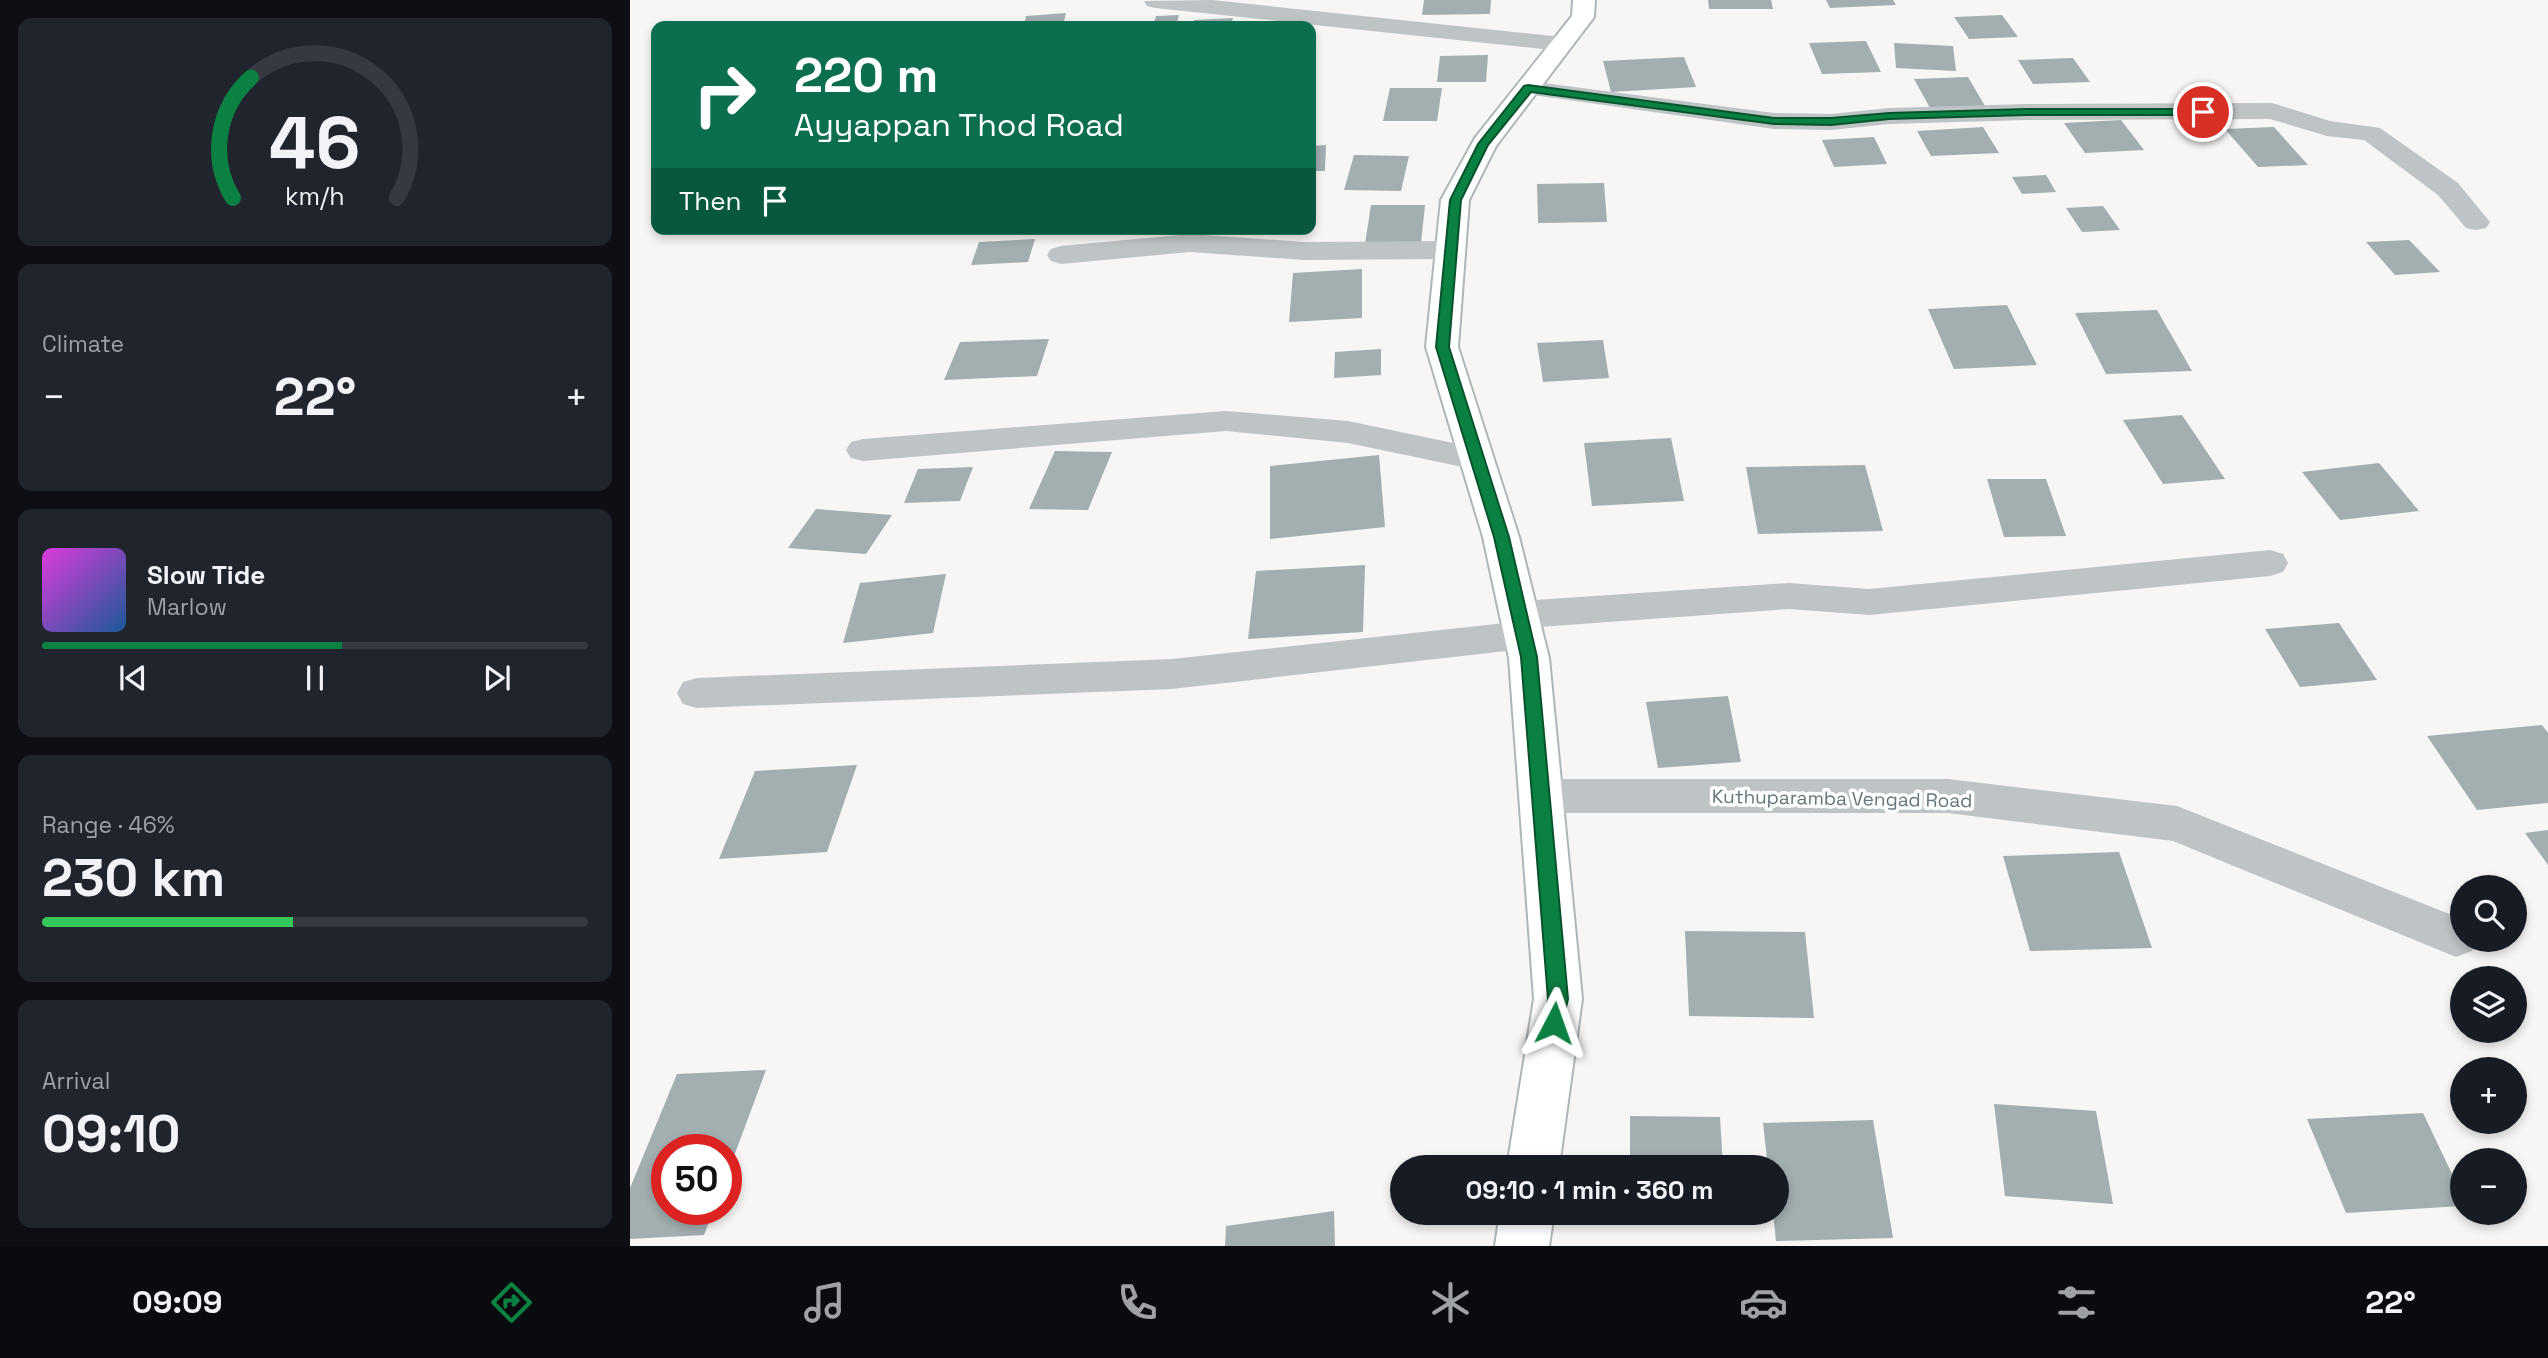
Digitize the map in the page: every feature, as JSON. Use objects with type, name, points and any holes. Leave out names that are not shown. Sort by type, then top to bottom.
[{"type":"main road","points":[[1535,1155],[1558,999],[1529,657],[1501,537],[1442,347],[1455,200],[1483,144],[1583,17],[1584,0]]},
{"type":"main road","points":[[1522,1246],[1525,1225]]},
{"type":"street","points":[[1155,1],[1238,5],[1562,44]]},
{"type":"street","points":[[1528,88],[1774,121],[1831,122],[1889,116],[2027,112],[2272,111],[2328,128],[2371,133],[2448,189],[2476,222]]},
{"type":"street","points":[[1061,255],[1190,243],[1304,251],[1451,250]]},
{"type":"street","points":[[863,450],[1226,421],[1348,432],[1477,459]]},
{"type":"street","points":[[697,693],[1172,674],[1522,625],[1789,596],[1869,602],[2270,563]]},
{"type":"street","name":"Kuthuparamba Vengad Road","points":[[1541,796],[1948,796],[2177,824],[2450,935]]},
{"type":"building","points":[[1424,0],[1491,0],[1490,14],[1422,15]]},
{"type":"building","points":[[1708,0],[1771,0],[1773,9],[1709,9]]},
{"type":"building","points":[[1826,0],[1893,0],[1896,5],[1830,8]]},
{"type":"building","points":[[1066,13],[1064,21],[1025,21],[1026,16]]},
{"type":"building","points":[[1179,15],[1177,21],[1154,21],[1156,16]]},
{"type":"building","points":[[2002,15],[2018,37],[1969,39],[1954,17]]},
{"type":"building","points":[[1233,18],[1232,21],[1194,20]]},
{"type":"building","points":[[1866,41],[1881,72],[1822,74],[1809,43]]},
{"type":"building","points":[[1894,43],[1953,46],[1956,71],[1896,68]]},
{"type":"building","points":[[1488,55],[1486,82],[1437,82],[1440,56]]},
{"type":"building","points":[[1684,57],[1696,87],[1611,92],[1603,61]]},
{"type":"building","points":[[2073,58],[2090,82],[2033,84],[2018,60]]},
{"type":"building","points":[[1968,77],[1985,106],[1930,108],[1914,79]]},
{"type":"building","points":[[1390,88],[1442,88],[1437,121],[1383,121]]},
{"type":"building","points":[[2121,120],[2144,150],[2085,153],[2064,123]]},
{"type":"building","points":[[1983,127],[1999,153],[1931,156],[1917,131]]},
{"type":"building","points":[[2274,127],[2308,165],[2258,167],[2225,129]]},
{"type":"building","points":[[1874,137],[1887,164],[1834,167],[1822,140]]},
{"type":"building","points":[[1326,145],[1325,171],[1316,171],[1316,146]]},
{"type":"building","points":[[1354,155],[1409,156],[1401,191],[1344,190]]},
{"type":"building","points":[[2046,175],[2056,192],[2022,194],[2012,177]]},
{"type":"building","points":[[1604,183],[1607,222],[1538,223],[1537,184]]},
{"type":"building","points":[[1371,205],[1425,205],[1421,243],[1365,244]]},
{"type":"building","points":[[2103,206],[2120,230],[2082,232],[2066,208]]},
{"type":"building","points":[[1035,239],[1028,262],[971,265],[979,242]]},
{"type":"building","points":[[2409,240],[2440,272],[2395,275],[2366,242]]},
{"type":"building","points":[[1362,269],[1362,318],[1289,322],[1293,273]]},
{"type":"building","points":[[2007,305],[2037,365],[1954,369],[1928,309]]},
{"type":"building","points":[[2157,310],[2192,371],[2106,374],[2075,313]]},
{"type":"building","points":[[1049,339],[1037,376],[944,380],[960,342]]},
{"type":"building","points":[[1603,340],[1609,378],[1543,382],[1537,343]]},
{"type":"building","points":[[1381,349],[1381,375],[1334,378],[1335,352]]},
{"type":"building","points":[[2182,415],[2225,479],[2163,484],[2123,420]]},
{"type":"building","points":[[1671,438],[1684,501],[1592,506],[1584,443]]},
{"type":"building","points":[[1055,451],[1112,452],[1088,510],[1029,509]]},
{"type":"building","points":[[1379,455],[1385,527],[1270,539],[1270,466]]},
{"type":"building","points":[[2379,463],[2419,511],[2340,520],[2302,472]]},
{"type":"building","points":[[1865,465],[1883,531],[1758,534],[1746,467]]},
{"type":"building","points":[[973,467],[960,501],[904,503],[918,469]]},
{"type":"building","points":[[1987,479],[2046,479],[2066,536],[2004,537]]},
{"type":"building","points":[[816,509],[892,515],[866,554],[788,548]]},
{"type":"building","points":[[1365,565],[1363,632],[1248,639],[1256,571]]},
{"type":"building","points":[[946,574],[933,633],[843,643],[860,583]]},
{"type":"building","points":[[2339,623],[2377,680],[2300,687],[2265,629]]},
{"type":"building","points":[[1728,696],[1741,762],[1658,768],[1646,702]]},
{"type":"building","points":[[2542,725],[2548,733],[2548,803],[2477,810],[2427,736]]},
{"type":"building","points":[[857,765],[827,852],[719,859],[755,771]]},
{"type":"building","points":[[2548,830],[2548,865],[2525,833]]},
{"type":"building","points":[[2119,852],[2152,948],[2030,951],[2003,856]]},
{"type":"building","points":[[1685,931],[1805,932],[1814,1018],[1689,1016]]},
{"type":"building","points":[[766,1070],[742,1135],[652,1134],[677,1074]]},
{"type":"building","points":[[1994,1104],[2096,1111],[2113,1204],[2005,1196]]},
{"type":"building","points":[[2423,1113],[2450,1170],[2450,1207],[2346,1213],[2307,1119]]},
{"type":"building","points":[[1630,1116],[1720,1117],[1722,1155],[1630,1155]]},
{"type":"building","points":[[1873,1120],[1893,1238],[1776,1241],[1774,1225],[1789,1225],[1789,1155],[1767,1155],[1763,1123]]},
{"type":"building","points":[[651,1137],[651,1225],[708,1225],[704,1235],[630,1239],[630,1188]]},
{"type":"building","points":[[1334,1211],[1335,1246],[1225,1246],[1226,1226]]},
{"type":"route","points":[[1554,1023],[1558,999],[1529,657],[1501,537],[1442,347],[1455,200],[1483,144],[1528,88],[1711,110],[1774,121],[1831,122],[1889,116],[2027,112],[2203,112]]}]
